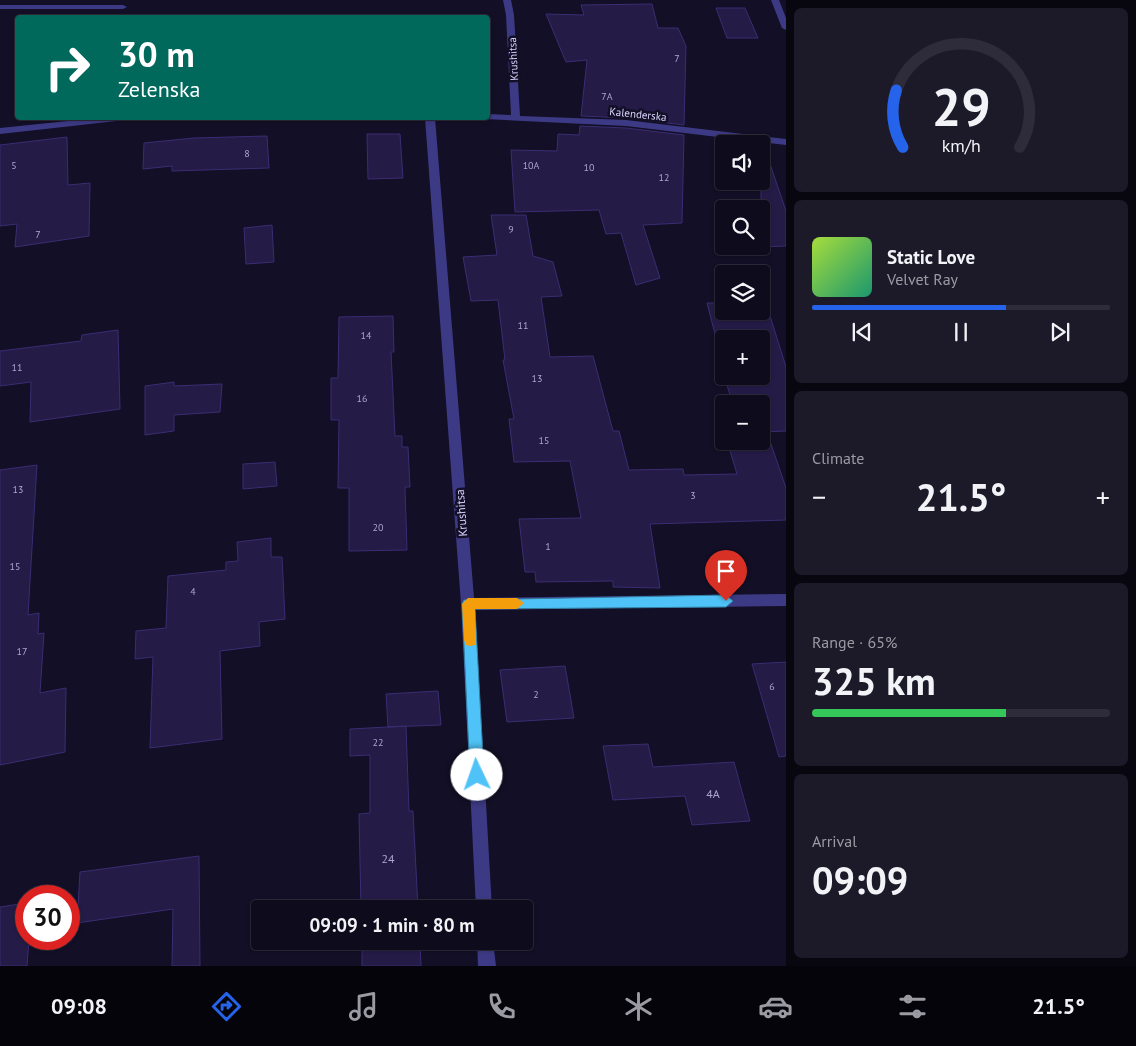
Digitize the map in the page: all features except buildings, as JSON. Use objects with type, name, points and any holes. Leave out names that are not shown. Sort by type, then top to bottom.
[{"type":"street","points":[[53,7],[77,0]]},
{"type":"street","name":"Krushitsa","points":[[508,0],[516,118]]},
{"type":"street","points":[[774,0],[786,28]]},
{"type":"street","points":[[0,7],[123,7]]},
{"type":"street","name":"Kalenderska","points":[[490,117],[626,123],[786,142]]},
{"type":"street","points":[[0,131],[99,120]]},
{"type":"street","name":"Krushitsa","points":[[430,120],[468,604],[484,900]]},
{"type":"street","points":[[468,604],[786,600]]},
{"type":"street","points":[[486,950],[487,966]]},
{"type":"slow traffic","points":[[470,640],[468,604],[517,603]]},
{"type":"route","points":[[477,775],[468,604],[726,601]]}]
